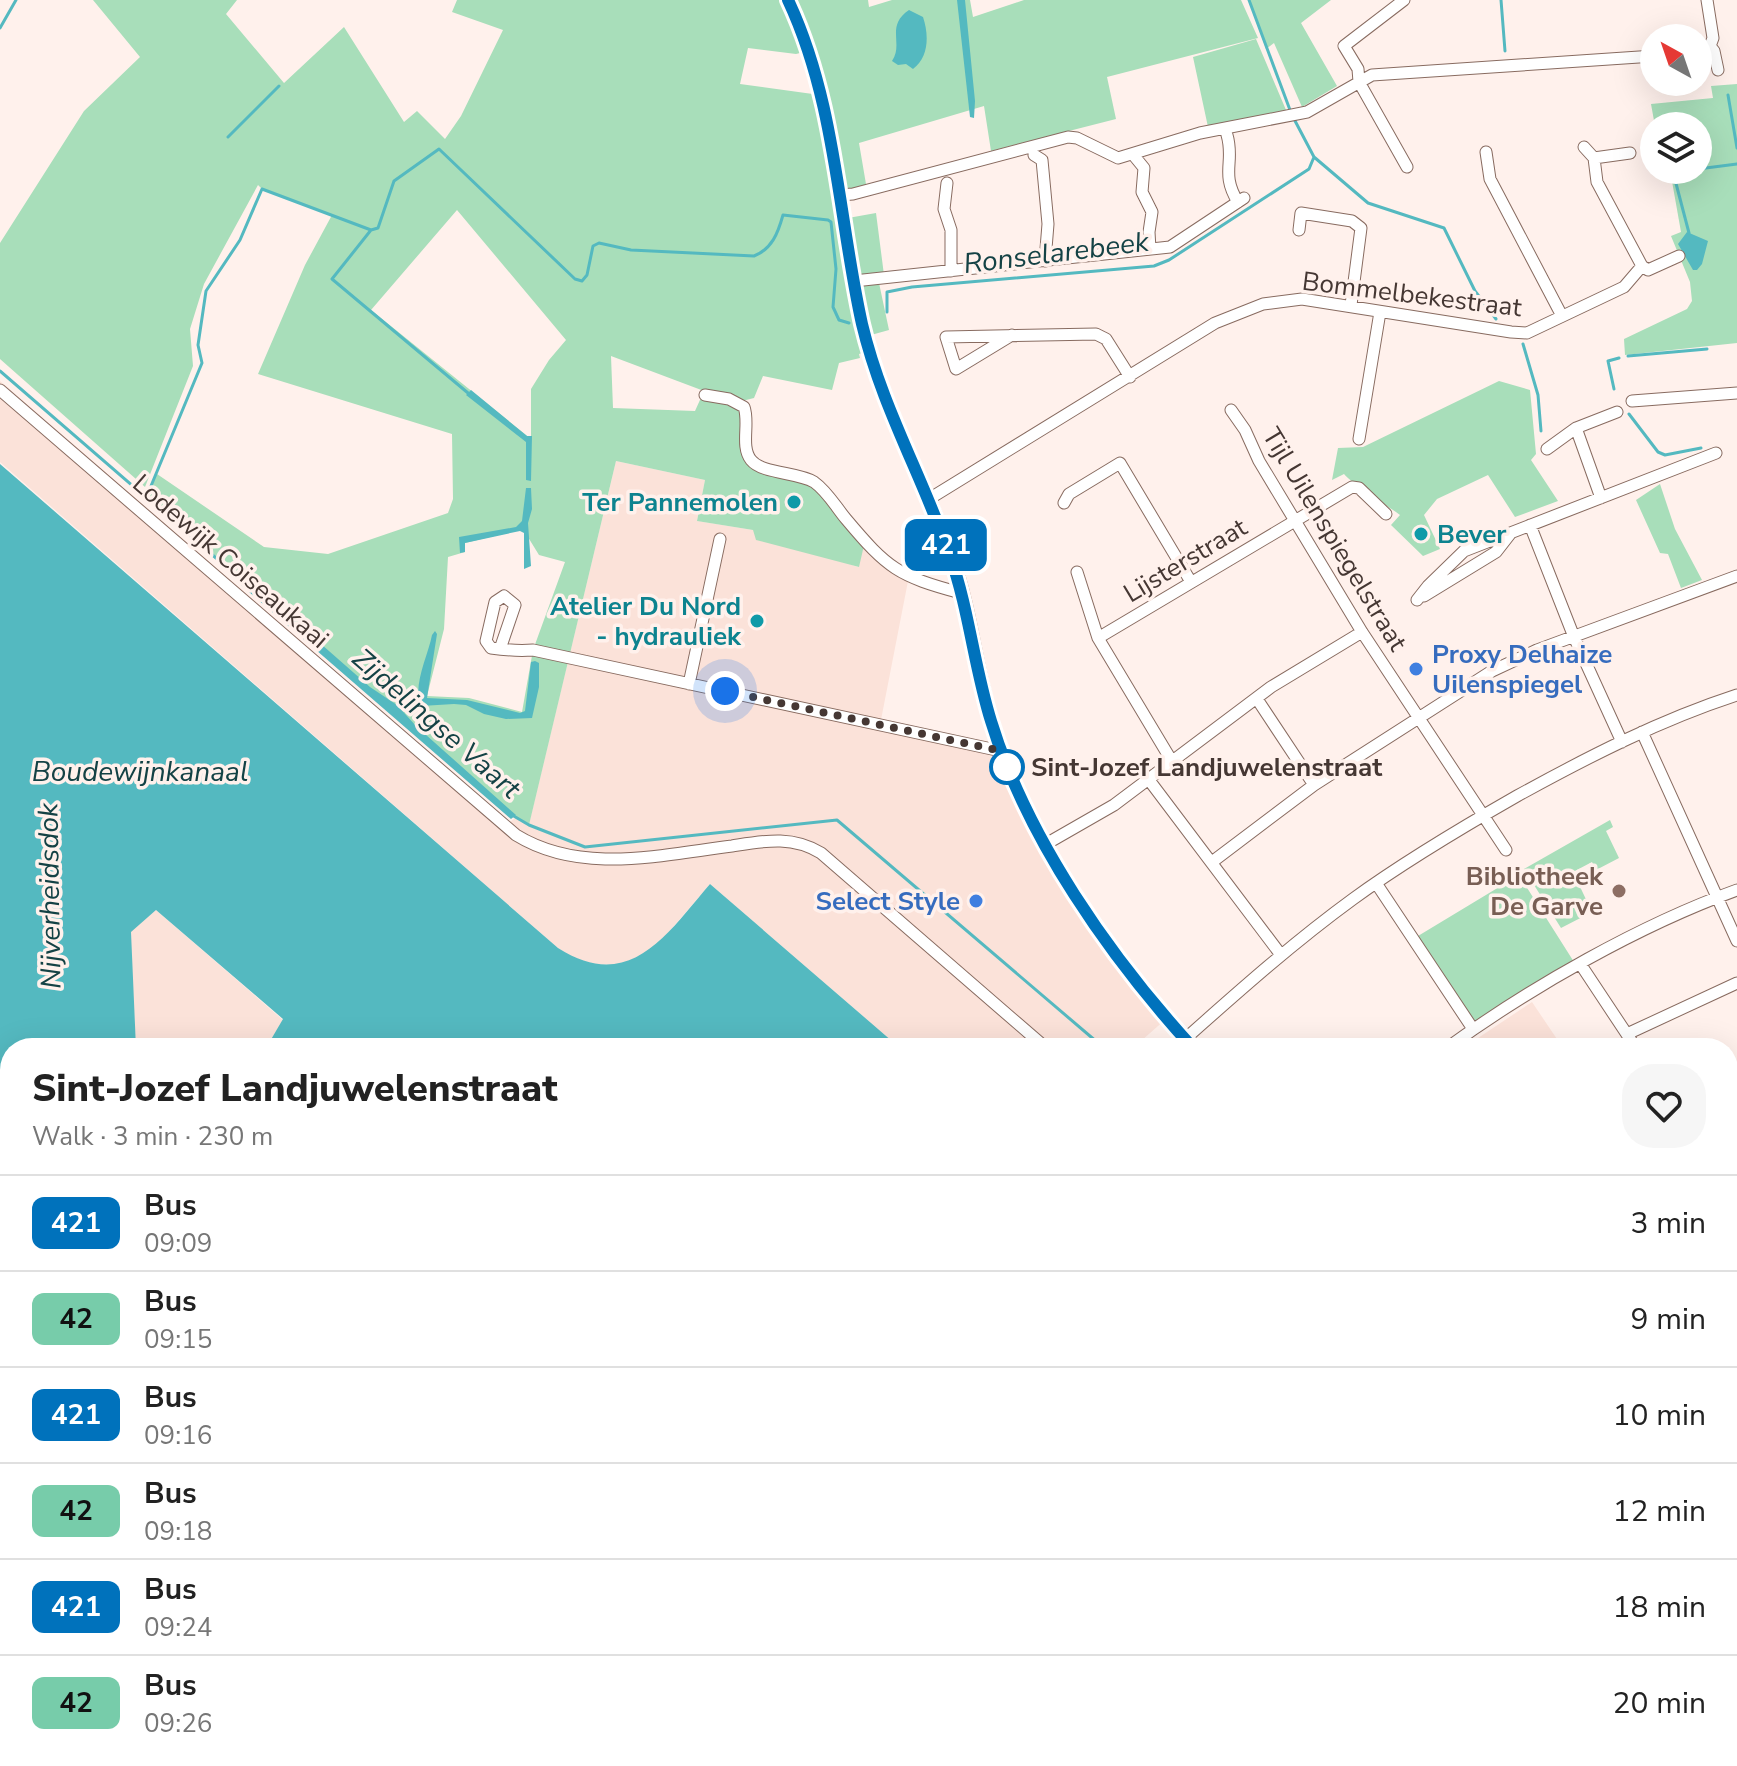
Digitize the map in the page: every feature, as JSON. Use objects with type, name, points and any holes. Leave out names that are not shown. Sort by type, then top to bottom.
[{"type":"main road","points":[[788,0],[825,108],[863,326],[877,374],[952,561],[978,673],[1001,751],[1046,844],[1107,944],[1184,1038]]},
{"type":"street","points":[[1404,0],[1344,46],[1358,69],[1359,82],[1407,167]]},
{"type":"street","points":[[1707,0],[1711,24]]},
{"type":"street","points":[[1712,48],[1718,70]]},
{"type":"street","points":[[840,195],[1068,137],[1077,138],[1118,158],[1200,133],[1307,112],[1372,75],[1640,57]]},
{"type":"street","points":[[854,281],[1170,247],[1241,200],[1229,187],[1227,165],[1230,149],[1227,135]]},
{"type":"street","points":[[1584,147],[1594,158],[1597,182],[1642,266]]},
{"type":"street","points":[[1486,152],[1490,179],[1562,316]]},
{"type":"street","points":[[1594,158],[1630,153]]},
{"type":"street","points":[[1034,155],[1042,160],[1047,200],[1045,261]]},
{"type":"street","points":[[1135,157],[1144,168],[1142,192],[1152,212],[1150,249]]},
{"type":"street","points":[[947,183],[944,209],[951,230],[951,271]]},
{"type":"street","points":[[1299,230],[1301,213],[1352,221],[1361,228],[1351,305]]},
{"type":"street","name":"Bommelbekestraat","points":[[929,499],[1215,323],[1263,304],[1302,299],[1527,333],[1624,287],[1642,266],[1648,270],[1679,256]]},
{"type":"street","points":[[1359,439],[1380,312]]},
{"type":"street","points":[[1012,335],[956,369],[946,337],[1012,335],[1096,334],[1106,339],[1130,377]]},
{"type":"street","name":"Lodewijk Coiseaukaai","points":[[0,390],[516,835],[549,851],[584,859],[657,855],[782,840],[809,845],[1034,1038]]},
{"type":"street","points":[[1632,401],[1737,393]]},
{"type":"street","points":[[705,395],[729,399],[744,407],[747,415],[747,452],[757,465],[814,483],[891,567],[918,581],[961,593]]},
{"type":"street","name":"Tijl Uilenspiegelstraat","points":[[1231,410],[1362,632],[1506,850]]},
{"type":"street","points":[[1547,449],[1576,428],[1617,412]]},
{"type":"street","points":[[1576,428],[1601,498]]},
{"type":"street","points":[[1510,533],[1496,552],[1417,600],[1464,551],[1530,525],[1716,453]]},
{"type":"street","points":[[1064,503],[1069,494],[1120,463],[1191,582]]},
{"type":"street","name":"Lijsterstraat","points":[[1098,638],[1352,487],[1359,488],[1386,514]]},
{"type":"street","points":[[1530,525],[1574,637],[1622,742]]},
{"type":"street","points":[[689,684],[720,539]]},
{"type":"street","points":[[1077,572],[1098,638],[1173,763]]},
{"type":"street","points":[[1212,862],[1314,785],[1492,671],[1537,650],[1737,576]]},
{"type":"street","points":[[1046,844],[1114,805],[1271,687],[1362,632]]},
{"type":"street","points":[[500,649],[533,650],[1001,751]]},
{"type":"street","points":[[1195,1038],[1281,955],[1376,883],[1483,816],[1574,765],[1642,732],[1737,695]]},
{"type":"street","points":[[1257,699],[1314,785]]},
{"type":"street","points":[[1642,732],[1737,941]]},
{"type":"street","points":[[1149,780],[1281,955]]},
{"type":"street","points":[[1376,883],[1473,1029]]},
{"type":"street","points":[[1461,1038],[1629,938],[1737,890]]},
{"type":"street","points":[[1581,965],[1630,1038]]},
{"type":"street","points":[[1627,1034],[1737,983]]},
{"type":"shaded area","points":[[0,381],[510,822],[515,818],[528,825],[616,461],[705,480],[697,521],[753,530],[858,567],[865,541],[909,576],[880,725],[995,750],[1031,834],[1166,1019],[1144,1038],[888,1038],[710,884],[668,933],[650,950],[631,961],[613,965],[575,959],[558,948],[0,462]]},
{"type":"shaded area","points":[[156,910],[283,1020],[272,1038],[135,1038],[130,932]]},
{"type":"shaded area","points":[[1532,1002],[1556,1038],[1478,1038]]},
{"type":"green space","points":[[93,0],[237,0],[226,14],[284,83],[344,27],[404,122],[417,111],[445,139],[461,116],[503,30],[452,12],[457,0],[868,0],[869,7],[892,0],[970,0],[973,17],[1024,0],[1241,0],[1258,38],[1107,77],[1116,119],[991,151],[984,106],[859,143],[867,190],[840,195],[839,234],[848,294],[862,353],[859,354],[860,358],[839,363],[832,390],[763,376],[754,398],[738,402],[751,461],[807,479],[865,541],[859,567],[756,540],[753,530],[697,521],[705,480],[616,461],[529,825],[515,818],[146,498],[157,474],[264,547],[328,554],[448,513],[453,499],[452,434],[258,374],[305,265],[332,215],[258,185],[204,284],[190,329],[193,366],[145,487],[0,359],[0,243],[84,111],[140,57]],"holes":[[[748,48],[796,54],[808,51],[820,95],[740,84]],[[457,210],[566,340],[531,389],[531,439],[371,310]],[[611,356],[704,391],[695,411],[613,408]],[[523,529],[539,555],[565,562],[533,650],[522,712],[469,698],[427,696],[444,629],[448,557],[465,552],[465,543]]]},
{"type":"green space","points":[[1249,0],[1331,0],[1301,23],[1337,86],[1302,107],[1274,43],[1266,49]]},
{"type":"green space","points":[[1256,39],[1286,110],[1208,127],[1193,57]]},
{"type":"green space","points":[[1737,84],[1737,343],[1625,355],[1624,339],[1687,309],[1692,301],[1690,282],[1671,236],[1681,232],[1672,184],[1712,184],[1712,112],[1652,112],[1651,104],[1713,98],[1712,86]]},
{"type":"green space","points":[[876,213],[884,275],[863,277],[857,270],[848,218]]},
{"type":"green space","points":[[879,283],[889,330],[871,335],[861,292],[864,286]]},
{"type":"green space","points":[[1499,381],[1530,390],[1536,454],[1531,460],[1558,501],[1515,517],[1488,475],[1437,499],[1424,515],[1440,549],[1423,556],[1391,525],[1400,515],[1344,474],[1332,480],[1338,448],[1363,447]]},
{"type":"green space","points":[[1660,484],[1675,529],[1702,580],[1681,588],[1668,554],[1660,553],[1636,500]]},
{"type":"green space","points":[[1610,820],[1613,827],[1606,831],[1619,858],[1596,870],[1592,862],[1573,872],[1592,912],[1561,928],[1524,869]]},
{"type":"green space","points":[[1519,875],[1574,962],[1473,1023],[1418,936]]},
{"type":"water","points":[[957,0],[965,0],[974,118],[970,117]]},
{"type":"water","points":[[909,10],[923,17],[926,31],[925,52],[913,69],[892,61],[898,22]]},
{"type":"water","points":[[1687,232],[1708,241],[1702,264],[1697,270],[1693,270],[1678,244]]},
{"type":"water","points":[[471,390],[527,436],[532,436],[531,481],[526,480],[526,442],[466,395]]},
{"type":"water","name":"Boudewijnkanaal","points":[[0,464],[558,948],[583,961],[606,964],[626,961],[645,952],[662,938],[710,884],[888,1038],[272,1038],[283,1019],[156,910],[131,932],[136,1038],[0,1038]]},
{"type":"water","points":[[526,488],[531,488],[532,509],[528,523],[531,566],[524,569],[524,533],[520,531],[465,543],[465,552],[460,553],[459,537],[516,527],[522,521]]},
{"type":"water","points":[[247,579],[370,687],[397,705],[416,726],[516,815],[511,819],[241,585]]},
{"type":"water","points":[[435,631],[427,698],[467,700],[520,713],[525,711],[531,662],[535,661],[539,663],[539,687],[532,718],[506,719],[484,714],[466,705],[421,706],[419,680]]},
{"type":"waterway","points":[[0,28],[16,0]]},
{"type":"waterway","points":[[1249,0],[1290,110]]},
{"type":"waterway","points":[[1501,0],[1505,51]]},
{"type":"waterway","points":[[228,137],[279,86]]},
{"type":"waterway","points":[[1728,95],[1737,148]]},
{"type":"waterway","points":[[1293,117],[1314,157],[1368,203],[1444,228],[1475,291],[1496,319]]},
{"type":"waterway","name":"Ronselarebeek","points":[[146,498],[202,363],[198,345],[206,291],[240,240],[262,189],[371,230],[378,228],[394,181],[439,149],[575,279],[582,281],[587,275],[593,246],[599,243],[631,250],[754,256],[773,240],[783,215],[828,220],[831,222],[836,269],[833,307],[839,320],[849,323]]},
{"type":"waterway","name":"Ronselarebeek","points":[[887,312],[887,292],[912,287],[1154,266],[1169,260],[1309,169],[1314,157]]},
{"type":"waterway","points":[[1712,167],[1737,164]]},
{"type":"waterway","points":[[1676,184],[1689,233]]},
{"type":"waterway","points":[[371,230],[332,279],[468,393]]},
{"type":"waterway","points":[[1523,344],[1538,395],[1541,431]]},
{"type":"waterway","points":[[1628,356],[1707,349]]},
{"type":"waterway","points":[[1614,389],[1608,361],[1619,358]]},
{"type":"waterway","name":"Zijdelingse Vaart","points":[[0,371],[246,584]]},
{"type":"waterway","points":[[1629,414],[1658,452],[1665,455],[1701,448]]},
{"type":"waterway","name":"Zijdelingse Vaart","points":[[512,815],[585,847],[837,820],[1092,1038]]},
{"type":"bus line","name":"421","points":[[788,0],[825,108],[857,296],[870,353],[952,561],[978,673],[1008,768],[1046,844],[1107,944],[1184,1038]]},
{"type":"place","name":"Ter Pannemolen","points":[[794,502]]},
{"type":"place","name":"Bever","points":[[1421,534]]},
{"type":"place","name":"Atelier Du Nord - hydrauliek","points":[[757,621]]},
{"type":"place","name":"Proxy Delhaize Uilenspiegel","points":[[1416,669]]},
{"type":"place","name":"Sint-Jozef Landjuwelenstraat","points":[[1007,767]]},
{"type":"place","name":"Bibliotheek De Garve","points":[[1619,891]]},
{"type":"place","name":"Select Style","points":[[976,901]]},
{"type":"route","points":[[725,691],[1001,751],[1007,767]]},
{"type":"water label","name":"Nijverheidsdok","points":[[49,896]]}]
